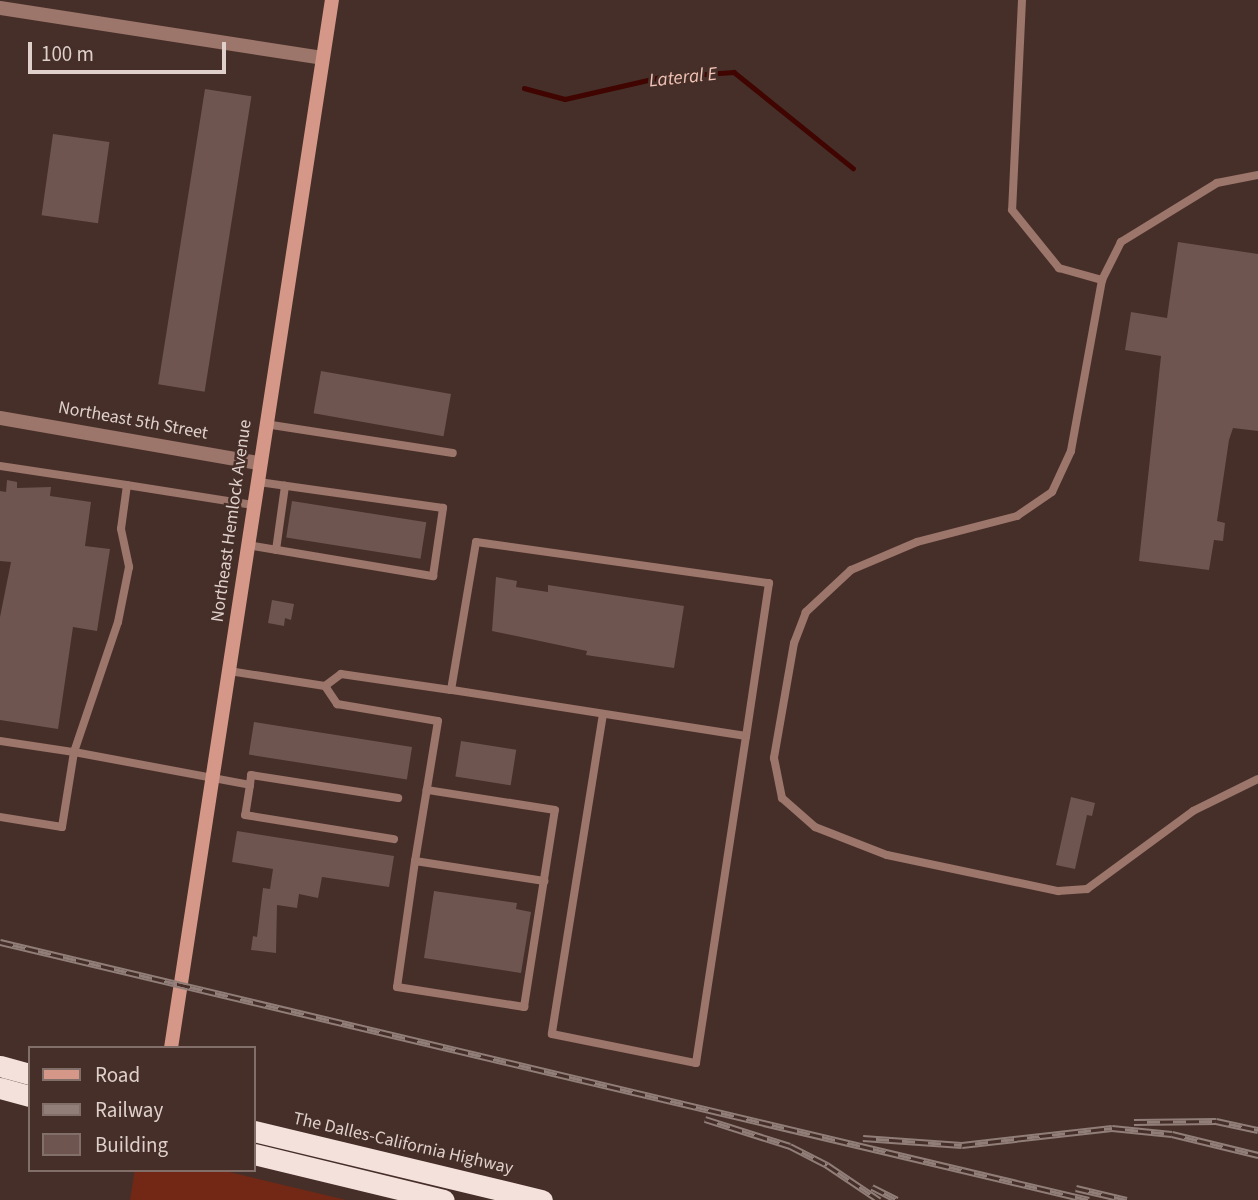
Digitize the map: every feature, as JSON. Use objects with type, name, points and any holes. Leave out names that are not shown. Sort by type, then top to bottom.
[{"type":"highway","points":[[0,1066],[28,1073]]},
{"type":"highway","points":[[0,1088],[28,1095]]},
{"type":"highway","name":"The Dalles-California Highway","points":[[256,1131],[542,1200]]},
{"type":"highway","points":[[256,1154],[444,1200]]},
{"type":"street","name":"Northeast Hemlock Avenue","points":[[170,1046],[332,0]]},
{"type":"street","points":[[0,8],[323,58]]},
{"type":"street","name":"Northeast 5th Street","points":[[0,418],[259,463]]},
{"type":"lane","points":[[1022,0],[1012,210],[1059,268],[1102,280]]},
{"type":"lane","points":[[1258,174],[1217,183],[1169,209],[1121,242],[1102,280],[1071,451],[1052,492],[1017,516],[917,542],[851,570],[806,612],[794,643],[774,758],[782,798],[815,827],[887,855],[1058,891],[1087,889],[1193,811],[1258,779]]},
{"type":"lane","points":[[265,424],[453,453]]},
{"type":"lane","points":[[0,466],[253,505]]},
{"type":"lane","points":[[247,545],[433,576],[443,508],[256,481]]},
{"type":"lane","points":[[0,817],[62,827],[74,752],[118,622],[127,580],[129,567],[121,529],[127,485]]},
{"type":"lane","points":[[276,550],[285,486]]},
{"type":"lane","points":[[452,690],[476,542],[769,583],[696,1063],[552,1034],[603,714]]},
{"type":"lane","points":[[229,671],[325,686],[341,674],[746,736]]},
{"type":"lane","points":[[325,686],[337,704],[438,721],[415,861],[397,987],[524,1007],[555,810],[427,790]]},
{"type":"lane","points":[[0,741],[149,763],[212,779],[250,785]]},
{"type":"lane","points":[[394,839],[246,815],[251,775],[398,798]]},
{"type":"lane","points":[[415,861],[544,881]]},
{"type":"shaded area","points":[[135,1172],[229,1172],[346,1200],[130,1200]]},
{"type":"building","points":[[205,89],[251,96],[205,392],[158,384]]},
{"type":"building","points":[[53,134],[109,142],[98,223],[42,215]]},
{"type":"building","points":[[1178,242],[1258,254],[1258,431],[1233,428],[1217,521],[1225,523],[1223,541],[1214,540],[1209,570],[1139,561],[1161,356],[1125,350],[1131,312],[1167,318]]},
{"type":"building","points":[[321,371],[451,394],[444,436],[314,413]]},
{"type":"building","points":[[7,480],[17,482],[17,488],[51,487],[50,496],[91,502],[85,546],[110,549],[97,631],[73,627],[58,729],[0,720],[0,617],[11,562],[0,561],[0,491],[6,492]]},
{"type":"building","points":[[292,501],[426,522],[421,559],[286,538]]},
{"type":"building","points":[[496,577],[517,581],[516,587],[548,592],[548,585],[684,606],[674,668],[586,655],[587,651],[492,631]]},
{"type":"building","points":[[272,600],[294,604],[291,620],[285,618],[284,626],[268,623]]},
{"type":"building","points":[[254,722],[412,747],[407,780],[249,755]]},
{"type":"building","points":[[461,741],[516,750],[511,785],[455,777]]},
{"type":"building","points":[[1071,797],[1095,803],[1092,816],[1087,815],[1075,869],[1056,865]]},
{"type":"building","points":[[237,831],[394,856],[389,887],[322,877],[318,898],[299,894],[297,908],[277,905],[276,953],[251,950],[253,936],[257,937],[263,888],[270,889],[273,869],[232,862]]},
{"type":"building","points":[[434,891],[517,903],[516,909],[531,912],[521,973],[424,958]]},
{"type":"waterway","name":"Lateral E","points":[[524,88],[565,99],[661,77],[734,72],[853,168]]},
{"type":"railway","points":[[0,942],[1089,1200]]},
{"type":"railway","points":[[705,1119],[790,1146],[827,1165],[879,1200]]},
{"type":"railway","points":[[1134,1122],[1216,1121],[1258,1130]]},
{"type":"railway","points":[[863,1138],[962,1145],[1112,1128],[1172,1134],[1258,1155]]},
{"type":"railway","points":[[872,1187],[897,1200]]},
{"type":"railway","points":[[1076,1188],[1127,1200]]}]
